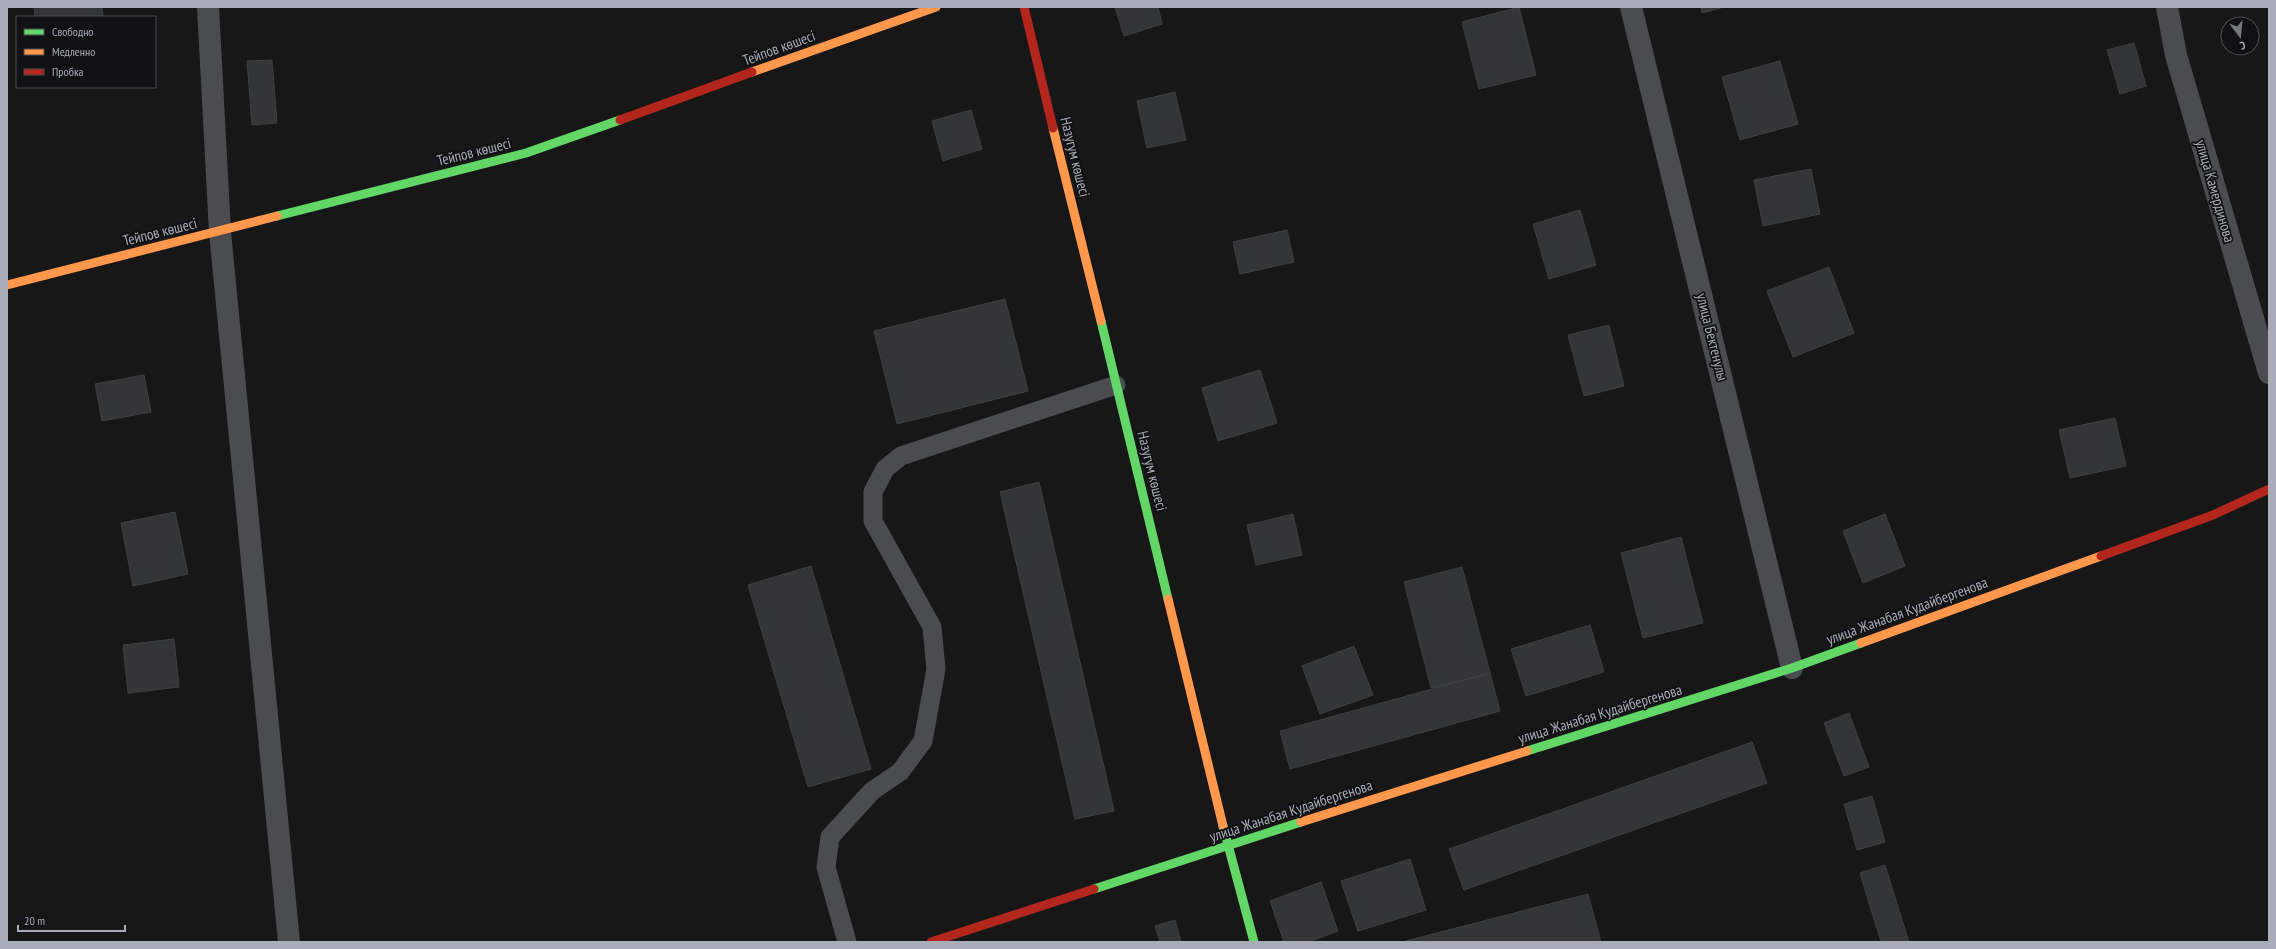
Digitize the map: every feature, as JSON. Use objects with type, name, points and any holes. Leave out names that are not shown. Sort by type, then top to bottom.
[{"type":"street","points":[[208,7],[220,232],[289,942]]},
{"type":"street","name":"Тейпов көшесі","points":[[7,285],[526,153],[936,7]]},
{"type":"street","name":"Назугум көшесі","points":[[1024,7],[1228,845],[1254,942]]},
{"type":"street","name":"улица Бектенулы","points":[[1631,7],[1792,668]]},
{"type":"street","name":"улица Камердинова","points":[[2167,7],[2176,55],[2269,373]]},
{"type":"street","name":"улица Жанабая Кудайбергенова","points":[[931,942],[1228,845],[1792,668],[2213,515],[2269,489]]},
{"type":"lane","points":[[847,942],[826,867],[830,837],[872,791],[900,772],[923,741],[936,669],[932,627],[873,521],[874,492],[885,469],[901,456],[1116,385]]},
{"type":"building","points":[[34,7],[102,7],[103,16],[35,16]]},
{"type":"building","points":[[1115,7],[1158,7],[1162,24],[1124,36]]},
{"type":"building","points":[[1519,7],[1536,75],[1479,89],[1462,22]]},
{"type":"building","points":[[1701,7],[1724,7],[1702,13]]},
{"type":"building","points":[[2134,43],[2146,86],[2120,94],[2107,50]]},
{"type":"building","points":[[272,60],[277,123],[252,125],[247,61]]},
{"type":"building","points":[[1780,61],[1798,124],[1740,140],[1722,77]]},
{"type":"building","points":[[1175,92],[1186,140],[1147,148],[1137,101]]},
{"type":"building","points":[[971,110],[982,149],[943,161],[932,121]]},
{"type":"building","points":[[1811,169],[1820,214],[1763,226],[1754,180]]},
{"type":"building","points":[[1580,210],[1596,265],[1549,279],[1533,224]]},
{"type":"building","points":[[1287,230],[1294,262],[1240,274],[1233,242]]},
{"type":"building","points":[[1829,267],[1854,333],[1793,357],[1767,291]]},
{"type":"building","points":[[1005,299],[1028,391],[897,424],[874,331]]},
{"type":"building","points":[[1609,325],[1624,386],[1584,396],[1568,335]]},
{"type":"building","points":[[1260,370],[1277,423],[1218,441],[1202,388]]},
{"type":"building","points":[[144,375],[151,412],[102,421],[95,384]]},
{"type":"building","points":[[2115,418],[2126,466],[2070,478],[2059,430]]},
{"type":"building","points":[[1039,482],[1114,811],[1075,819],[1000,492]]},
{"type":"building","points":[[175,512],[188,574],[133,586],[121,523]]},
{"type":"building","points":[[1293,514],[1302,555],[1256,565],[1247,525]]},
{"type":"building","points":[[1885,514],[1905,566],[1863,583],[1843,531]]},
{"type":"building","points":[[1681,537],[1703,623],[1643,638],[1621,553]]},
{"type":"building","points":[[811,566],[871,769],[808,787],[748,585]]},
{"type":"building","points":[[1462,567],[1490,673],[1431,688],[1404,582]]},
{"type":"building","points":[[1590,625],[1604,672],[1526,696],[1511,649]]},
{"type":"building","points":[[174,639],[179,687],[128,693],[123,645]]},
{"type":"building","points":[[1354,646],[1373,695],[1320,714],[1302,666]]},
{"type":"building","points":[[1490,673],[1500,711],[1290,769],[1280,731]]},
{"type":"building","points":[[1849,713],[1869,767],[1844,776],[1824,723]]},
{"type":"building","points":[[1752,742],[1767,783],[1464,890],[1449,849]]},
{"type":"building","points":[[1872,796],[1885,842],[1857,850],[1844,804]]},
{"type":"building","points":[[1410,859],[1426,910],[1358,931],[1341,881]]},
{"type":"building","points":[[1885,865],[1909,942],[1881,942],[1860,873]]},
{"type":"building","points":[[1321,882],[1338,931],[1308,942],[1284,942],[1270,901]]},
{"type":"building","points":[[1588,894],[1601,942],[1402,942]]},
{"type":"building","points":[[1175,920],[1181,942],[1160,942],[1155,926]]},
{"type":"traffic: fast","points":[[277,216],[526,153],[620,120]]},
{"type":"traffic: fast","points":[[1101,321],[1168,599]]},
{"type":"traffic: fast","points":[[1527,751],[1792,668],[1861,643]]},
{"type":"traffic: fast","points":[[1094,889],[1301,822]]},
{"type":"traffic: fast","points":[[1223,826],[1254,942]]},
{"type":"traffic: slow","points":[[752,72],[936,7]]},
{"type":"traffic: slow","points":[[1053,128],[1101,321]]},
{"type":"traffic: slow","points":[[7,285],[277,216]]},
{"type":"traffic: slow","points":[[1861,643],[2101,556]]},
{"type":"traffic: slow","points":[[1168,599],[1223,826]]},
{"type":"traffic: slow","points":[[1301,822],[1527,751]]},
{"type":"traffic: jam","points":[[1024,7],[1053,128]]},
{"type":"traffic: jam","points":[[620,120],[752,72]]},
{"type":"traffic: jam","points":[[2101,556],[2213,515],[2269,489]]},
{"type":"traffic: jam","points":[[931,942],[1094,889]]}]
